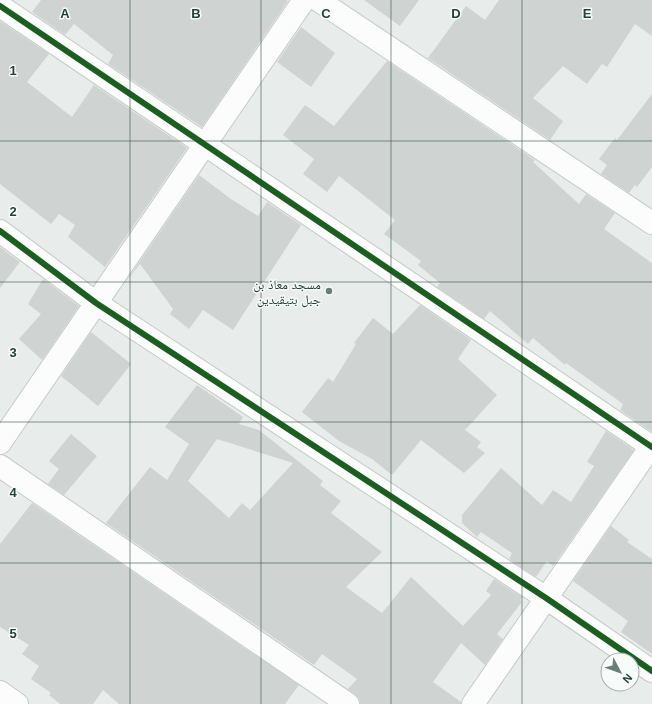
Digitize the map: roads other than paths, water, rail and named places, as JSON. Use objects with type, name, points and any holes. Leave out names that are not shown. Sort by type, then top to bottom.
[{"type":"street","points":[[0,443],[304,0]]},
{"type":"street","points":[[318,0],[652,223]]},
{"type":"street","points":[[0,6],[652,446],[473,704]]},
{"type":"street","points":[[0,231],[96,303],[546,598],[652,671]]},
{"type":"street","points":[[0,466],[348,704]]},
{"type":"street","points":[[0,692],[17,704]]},
{"type":"place","name":"مسجد معاذ بن جبل بتيقيدين","points":[[329,291]]}]
